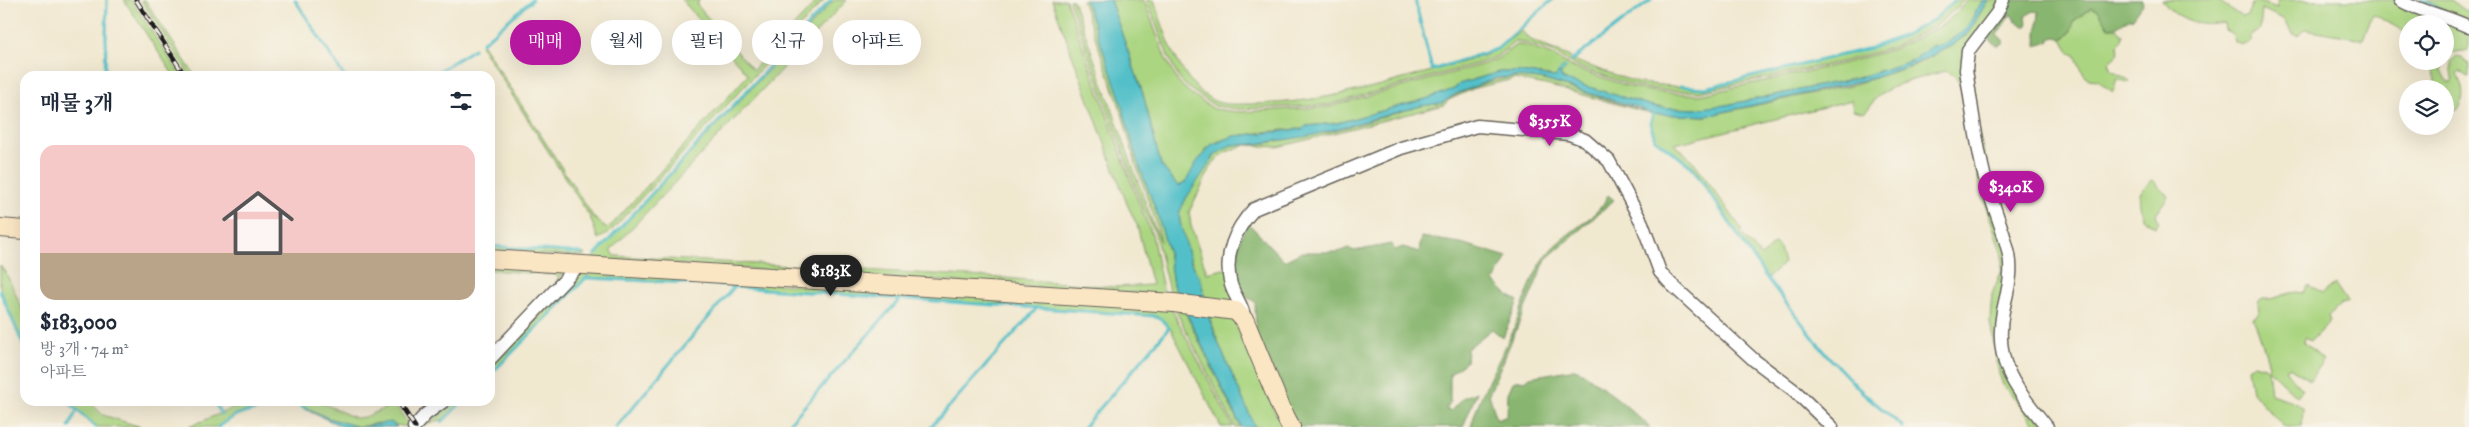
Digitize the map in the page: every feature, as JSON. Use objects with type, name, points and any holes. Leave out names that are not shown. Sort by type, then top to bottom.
[{"type":"main road","points":[[0,228],[20,230]]},
{"type":"main road","points":[[495,259],[1174,303],[1236,312],[1246,321],[1281,408],[1291,427]]},
{"type":"street","points":[[2003,0],[1996,13],[1968,51],[1966,70],[1986,181],[2004,236],[2011,266],[2001,337],[2006,368],[2013,385],[2048,427]]},
{"type":"street","points":[[2400,0],[2411,6],[2437,13],[2469,27]]},
{"type":"street","points":[[1246,321],[1244,306],[1231,284],[1230,255],[1238,230],[1254,208],[1401,148],[1477,126],[1569,134],[1585,140],[1608,161],[1642,223],[1660,272],[1754,360],[1794,391],[1832,427]]},
{"type":"street","points":[[495,354],[579,265]]},
{"type":"street","points":[[414,427],[426,414],[437,406]]},
{"type":"green space","points":[[124,0],[131,0],[178,71],[171,71]]},
{"type":"green space","points":[[141,0],[145,0],[192,71],[187,71]]},
{"type":"green space","points":[[682,0],[699,0],[697,5],[710,20],[700,20]]},
{"type":"green space","points":[[818,0],[824,0],[806,20],[799,20]]},
{"type":"green space","points":[[834,0],[847,0],[823,25],[823,20],[815,20]]},
{"type":"green space","points":[[1052,0],[1066,0],[1141,209],[1152,234],[1164,295],[592,259],[773,65],[786,65],[611,250],[615,256],[1003,278],[1114,287],[1152,285],[1137,225],[1127,204]]},
{"type":"green space","points":[[1069,0],[1073,0],[1161,242],[1137,168],[1121,110],[1082,0],[1085,0],[1124,109],[1138,163],[1158,216],[1168,251],[1173,285],[1177,294],[1170,295],[1155,233],[1143,208]]},
{"type":"green space","points":[[1110,0],[1144,0],[1165,57],[1178,82],[1214,109],[1238,112],[1328,107],[1481,65],[1497,59],[1516,45],[1524,45],[1552,55],[1574,68],[1631,87],[1650,91],[1700,95],[1841,64],[1894,49],[1939,27],[1968,0],[1983,0],[1965,30],[1943,45],[1931,46],[1914,60],[1857,78],[1726,105],[1694,109],[1656,107],[1572,83],[1559,76],[1566,69],[1564,66],[1555,77],[1519,72],[1499,72],[1459,84],[1454,89],[1426,99],[1337,123],[1306,126],[1303,129],[1256,133],[1218,141],[1207,149],[1188,180],[1178,186],[1161,165],[1143,94]]},
{"type":"green space","points":[[1147,0],[1154,0],[1174,54],[1181,67],[1198,89],[1213,101],[1234,104],[1309,100],[1396,81],[1483,56],[1498,48],[1521,31],[1531,40],[1570,57],[1571,62],[1575,61],[1638,83],[1705,89],[1871,48],[1905,36],[1936,19],[1955,0],[1965,0],[1937,25],[1894,47],[1841,62],[1700,92],[1650,89],[1632,85],[1575,66],[1553,52],[1525,43],[1515,42],[1496,57],[1480,63],[1328,105],[1238,109],[1215,106],[1180,80],[1168,56]]},
{"type":"green space","points":[[1988,0],[2001,0],[1964,70],[2008,255],[2004,368],[2045,427],[2037,427],[2003,385],[1999,374],[1990,322],[1992,294],[2002,270],[2002,255],[1979,183],[1967,129],[1963,93],[1956,76],[1945,71],[1900,84],[1877,97],[1864,113],[1853,110],[1852,100],[1675,144],[1694,162],[1743,231],[1741,233],[1761,256],[1775,243],[1780,248],[1784,263],[1768,278],[1693,166],[1656,139],[1651,123],[1654,114],[1706,116],[1855,84],[1915,65],[1951,46],[1968,34]]},
{"type":"green space","points":[[2005,0],[2142,0],[2143,4],[2133,18],[2126,20],[2116,27],[2109,28],[2098,10],[2091,8],[2075,20],[2068,36],[2062,39],[2057,37],[2051,38],[2049,42],[2036,46],[2039,12],[2034,11],[2025,16],[2028,23],[2026,27],[2015,21],[2011,14],[1997,34],[2005,42],[1998,46],[1982,35]]},
{"type":"green space","points":[[2162,0],[2217,0],[2242,17],[2247,15],[2252,4],[2258,2],[2278,8],[2277,0],[2395,0],[2430,15],[2399,15],[2399,29],[2373,14],[2363,39],[2304,29],[2298,35],[2293,34],[2283,19],[2262,9],[2260,30],[2249,36],[2251,41],[2241,44],[2235,42],[2233,34],[2225,30],[2224,23],[2207,24],[2190,21],[2174,13]]},
{"type":"green space","points":[[2426,0],[2451,0],[2469,13],[2469,24]]},
{"type":"green space","points":[[2091,8],[2098,10],[2109,28],[2117,28],[2123,35],[2118,45],[2119,53],[2109,62],[2112,70],[2130,81],[2127,83],[2117,78],[2113,92],[2097,80],[2089,79],[2084,75],[2075,55],[2070,53],[2062,39],[2069,35],[2074,21]]},
{"type":"green space","points":[[2454,26],[2469,32],[2469,50],[2454,52]]},
{"type":"green space","points":[[483,45],[594,218],[608,229],[748,75],[739,65],[742,65],[742,57],[753,70],[758,65],[764,65],[609,233],[598,239],[590,217],[481,46]]},
{"type":"green space","points":[[2454,58],[2463,58],[2469,66],[2469,77],[2459,70],[2457,72],[2462,90],[2462,99],[2459,109],[2454,111],[2454,80],[2452,80],[2452,70],[2454,70]]},
{"type":"green space","points":[[2431,70],[2442,71],[2446,80],[2435,80]]},
{"type":"green space","points":[[1516,77],[1541,79],[1646,112],[1546,85],[1514,79],[1475,88],[1449,100],[1444,105],[1278,147],[1246,145],[1226,152],[1213,163],[1189,212],[1191,226],[1207,273],[1228,268],[1242,307],[1205,297],[1184,239],[1181,227],[1181,207],[1206,167],[1222,149],[1236,145],[1259,144],[1339,129],[1421,106],[1440,104],[1478,86],[1496,80]]},
{"type":"green space","points":[[2153,180],[2168,196],[2156,214],[2159,222],[2155,227],[2142,218],[2140,200],[2143,189]]},
{"type":"green space","points":[[1608,195],[1614,200],[1546,259],[1489,394],[1497,420],[1507,416],[1508,393],[1513,382],[1575,369],[1584,373],[1618,399],[1650,427],[1471,427],[1484,391],[1512,333],[1536,271],[1555,246],[1598,211]]},
{"type":"green space","points":[[1247,224],[1284,261],[1302,252],[1338,252],[1348,248],[1354,251],[1391,244],[1395,250],[1403,247],[1419,252],[1421,237],[1461,243],[1507,257],[1494,281],[1509,296],[1518,301],[1503,338],[1492,329],[1467,349],[1466,362],[1450,374],[1450,402],[1446,409],[1451,411],[1462,398],[1477,392],[1463,427],[1296,427],[1256,334],[1255,302],[1241,293],[1234,277],[1233,268],[1237,249]]},
{"type":"green space","points":[[495,247],[586,254],[584,256],[495,253]]},
{"type":"green space","points":[[495,264],[564,271],[555,286],[558,278],[557,275],[495,270]]},
{"type":"green space","points":[[0,265],[8,277],[20,304],[20,335],[0,289]]},
{"type":"green space","points":[[579,272],[1171,308],[1233,427],[1221,427],[1170,328],[1161,318],[1153,315],[735,287],[729,284],[586,277],[495,369],[495,363],[580,275]]},
{"type":"green space","points":[[2335,284],[2347,302],[2341,304],[2328,316],[2330,321],[2311,341],[2305,337],[2304,342],[2323,360],[2310,380],[2289,367],[2285,370],[2303,390],[2296,396],[2268,369],[2271,394],[2295,402],[2303,408],[2302,427],[2284,427],[2252,392],[2248,368],[2254,364],[2268,368],[2269,365],[2253,318],[2259,314],[2258,302],[2263,299],[2298,292],[2303,293],[2309,285],[2322,294]]},
{"type":"green space","points":[[1183,308],[1241,427],[1235,427],[1176,311]]},
{"type":"green space","points":[[1208,311],[1226,313],[1234,321],[1282,427],[1255,427],[1218,342]]},
{"type":"green space","points":[[73,406],[94,406],[103,415],[141,427],[98,427],[93,425]]},
{"type":"green space","points":[[238,406],[268,406],[235,414],[217,427],[188,427]]},
{"type":"green space","points":[[300,406],[329,406],[355,418],[365,417],[387,406],[396,406],[410,427],[378,423],[359,427],[328,418]]},
{"type":"green space","points":[[450,406],[457,406],[444,419],[427,424]]},
{"type":"water","points":[[1085,0],[1110,0],[1143,94],[1161,165],[1178,186],[1185,183],[1196,163],[1211,145],[1234,136],[1303,129],[1306,126],[1337,123],[1426,99],[1454,89],[1459,84],[1499,72],[1519,72],[1555,77],[1560,72],[1562,79],[1656,107],[1694,109],[1726,105],[1857,78],[1914,60],[1931,46],[1943,45],[1965,30],[1983,0],[1988,0],[1968,33],[1951,46],[1915,64],[1874,78],[1706,116],[1651,114],[1639,108],[1541,79],[1496,78],[1456,94],[1442,103],[1421,106],[1310,136],[1257,144],[1231,145],[1215,155],[1185,200],[1179,214],[1191,262],[1201,281],[1209,318],[1255,427],[1241,427],[1173,285],[1168,251],[1158,216],[1138,163],[1119,95]]},
{"type":"water","points":[[303,406],[328,418],[359,427],[343,427],[302,408]]},
{"type":"water","points":[[391,422],[397,427],[359,427]]},
{"type":"waterway","points":[[105,71],[107,0]]},
{"type":"waterway","points":[[295,0],[341,71]]},
{"type":"waterway","points":[[482,43],[532,0]]},
{"type":"waterway","points":[[595,255],[831,0]]},
{"type":"waterway","points":[[1415,0],[1432,70],[1497,49],[1552,0]]},
{"type":"waterway","points":[[1571,61],[1651,0]]},
{"type":"waterway","points":[[1680,86],[1705,88],[1871,48],[1905,35],[1935,19],[1954,0]]},
{"type":"waterway","points":[[2422,0],[2441,10]]},
{"type":"waterway","points":[[439,71],[474,49]]},
{"type":"waterway","points":[[1560,72],[1565,67]]},
{"type":"waterway","points":[[1654,112],[1650,123],[1655,139],[1692,167],[1766,277],[1826,354],[1859,389],[1903,427]]},
{"type":"waterway","points":[[495,246],[581,253]]},
{"type":"waterway","points":[[495,370],[586,278],[729,285],[734,287],[1153,316],[1161,319],[1169,328],[1084,427]]},
{"type":"waterway","points":[[616,427],[734,287]]},
{"type":"waterway","points":[[0,291],[20,337]]},
{"type":"waterway","points":[[786,427],[900,299]]},
{"type":"waterway","points":[[931,427],[1037,308]]},
{"type":"waterway","points":[[73,406],[96,427]]},
{"type":"waterway","points":[[217,406],[221,414]]},
{"type":"waterway","points":[[218,427],[236,415],[273,406]]},
{"type":"waterway","points":[[300,406],[306,408]]},
{"type":"waterway","points":[[435,415],[448,406]]},
{"type":"waterway","points":[[442,422],[458,406]]},
{"type":"waterway","points":[[69,427],[77,410]]},
{"type":"railway","points":[[136,0],[182,71]]},
{"type":"railway","points":[[401,406],[415,427]]}]
